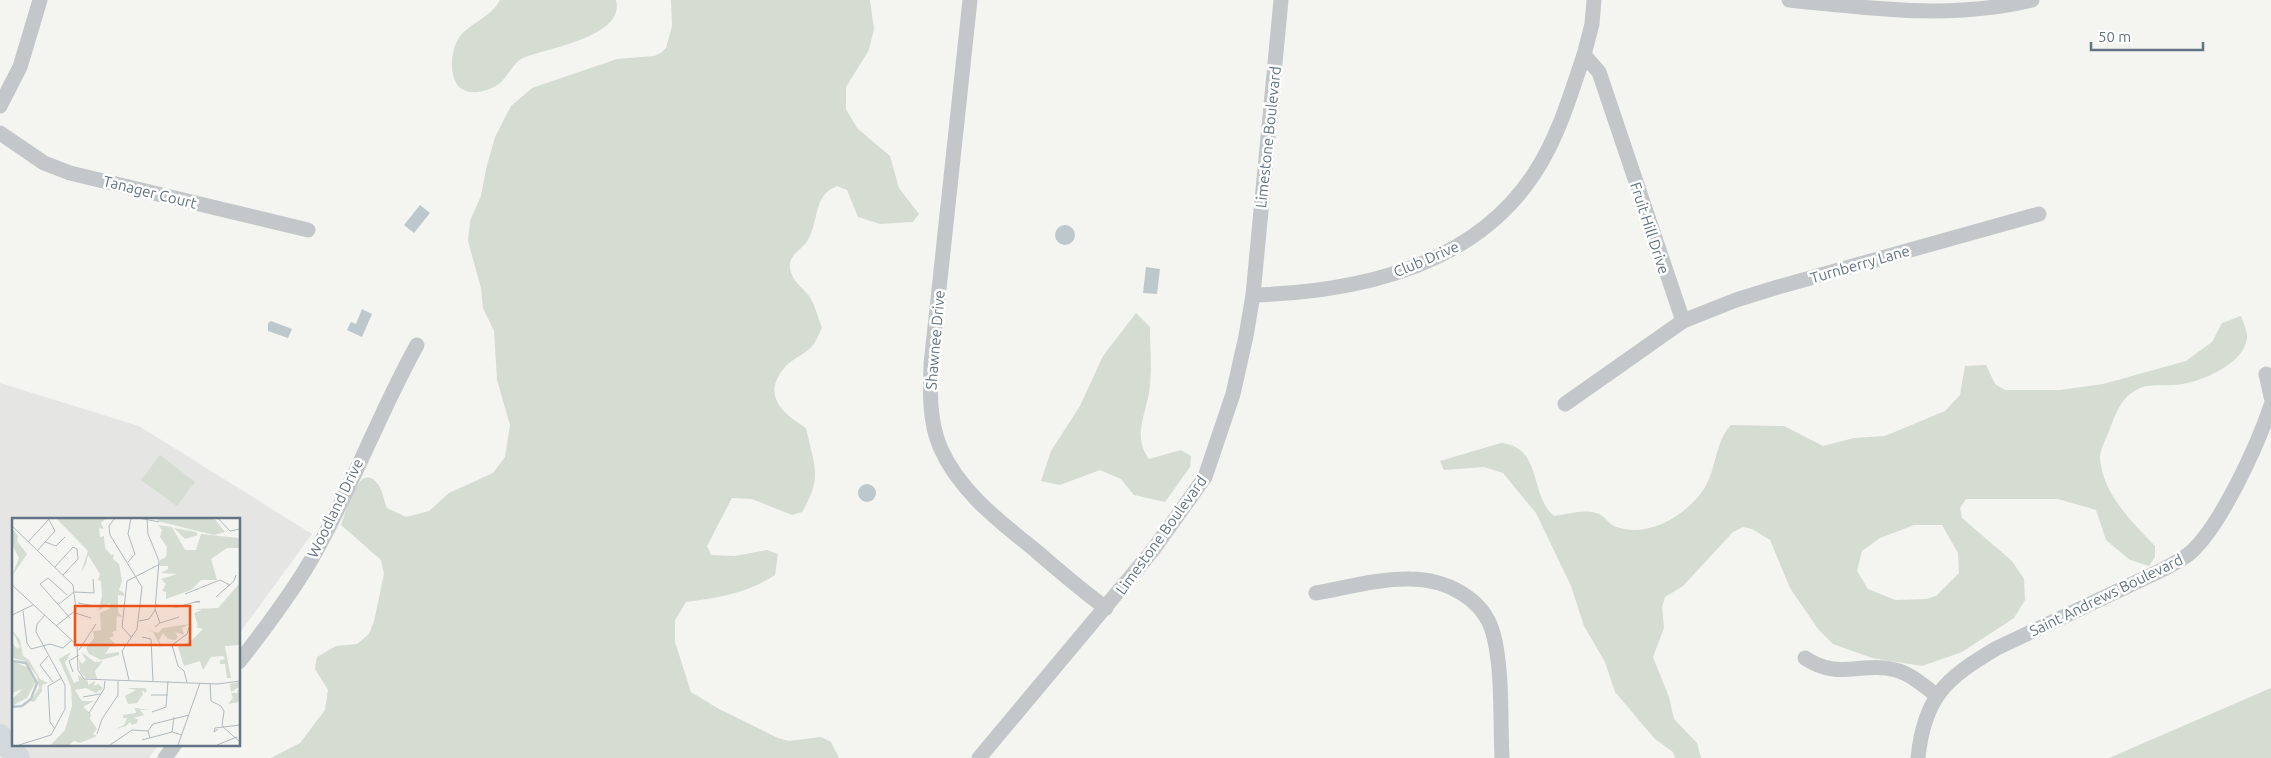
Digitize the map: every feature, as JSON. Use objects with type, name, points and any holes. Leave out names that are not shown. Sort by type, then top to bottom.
[{"type":"main road","points":[[0,736],[18,758]]},
{"type":"street","points":[[0,106],[20,67],[40,0]]},
{"type":"street","name":"Shawnee Drive","points":[[970,0],[931,364],[930,393],[933,420],[941,447],[972,496],[1082,590],[1106,608]]},
{"type":"street","name":"Limestone Boulevard","points":[[979,758],[1153,550],[1206,476],[1232,394],[1246,336],[1253,296],[1282,0]]},
{"type":"street","points":[[1584,55],[1592,24],[1594,0]]},
{"type":"street","points":[[1789,0],[1925,12],[2000,8],[2032,0]]},
{"type":"street","name":"Club Drive","points":[[1253,296],[1347,287],[1394,274],[1462,245],[1504,210],[1534,174],[1560,125],[1584,55]]},
{"type":"street","name":"Fruit Hill Drive","points":[[1584,55],[1598,72],[1683,321]]},
{"type":"street","name":"Tanager Court","points":[[0,133],[44,163],[70,173],[308,230]]},
{"type":"street","name":"Turnberry Lane","points":[[1683,321],[1770,290],[2039,214]]},
{"type":"street","points":[[1565,404],[1683,321]]},
{"type":"street","name":"Woodland Drive","points":[[240,661],[268,625],[311,560],[391,392],[417,345]]},
{"type":"street","points":[[2266,374],[2271,397]]},
{"type":"street","name":"Saint Andrews Boulevard","points":[[1918,758],[1926,715],[1936,695],[1973,662],[1997,648],[2164,570],[2190,554],[2218,519],[2264,424],[2271,405]]},
{"type":"street","points":[[1316,593],[1409,578],[1450,585],[1475,604],[1486,617],[1493,632],[1497,657],[1502,758]]},
{"type":"street","points":[[1805,658],[1818,667],[1835,670],[1897,670],[1914,678],[1936,695]]},
{"type":"street","points":[[165,758],[174,746]]},
{"type":"shaded area","points":[[500,0],[616,0],[616,13],[609,23],[597,32],[565,45],[523,58],[500,83],[490,89],[477,92],[465,91],[456,83],[452,70],[457,40],[471,26],[489,13]]},
{"type":"shaded area","points":[[671,0],[870,0],[874,29],[869,50],[846,87],[846,109],[857,128],[890,156],[899,188],[919,214],[913,222],[880,224],[858,217],[847,190],[837,186],[829,190],[820,202],[808,240],[793,256],[790,268],[797,283],[811,299],[822,328],[816,341],[810,348],[785,367],[778,377],[775,386],[775,395],[782,409],[806,428],[814,462],[815,480],[813,490],[802,512],[792,515],[752,499],[732,498],[707,546],[711,555],[735,556],[767,550],[778,554],[775,575],[743,591],[686,602],[675,620],[675,642],[691,692],[719,709],[778,738],[789,741],[821,737],[831,742],[839,758],[271,758],[300,743],[325,710],[328,690],[315,669],[317,657],[336,646],[357,644],[369,634],[374,621],[384,574],[381,560],[341,525],[349,501],[358,484],[364,478],[370,478],[379,485],[387,508],[406,517],[429,511],[449,493],[493,473],[505,457],[510,425],[497,380],[494,331],[483,308],[481,288],[468,241],[470,221],[481,196],[495,137],[511,106],[532,88],[617,59],[654,56],[661,53],[666,48],[672,26]]},
{"type":"shaded area","points":[[420,205],[430,213],[414,233],[404,225]]},
{"type":"shaded area","points":[[1065,225],[1072,228],[1075,235],[1072,242],[1065,245],[1058,242],[1055,235],[1058,228]]},
{"type":"shaded area","points":[[1146,267],[1160,269],[1157,294],[1143,293]]},
{"type":"shaded area","points":[[362,309],[372,314],[362,337],[347,330],[351,322],[356,324]]},
{"type":"shaded area","points":[[1136,313],[1150,327],[1150,385],[1141,432],[1144,450],[1149,459],[1181,450],[1191,456],[1190,467],[1165,502],[1134,495],[1121,479],[1100,470],[1060,485],[1041,481],[1051,451],[1080,406],[1103,356]]},
{"type":"shaded area","points":[[2241,316],[2247,338],[2239,355],[2222,369],[2201,379],[2177,385],[2155,385],[2134,391],[2119,408],[2101,450],[2102,471],[2112,495],[2128,517],[2155,546],[2155,557],[2149,566],[2130,560],[2106,540],[2096,510],[2058,499],[1966,499],[1960,508],[1962,518],[2012,561],[2024,579],[2025,600],[2014,618],[1962,652],[1922,666],[1872,658],[1833,644],[1818,629],[1790,588],[1770,540],[1752,529],[1743,527],[1733,532],[1683,586],[1665,597],[1662,607],[1664,628],[1653,657],[1669,697],[1674,719],[1697,743],[1701,758],[1675,758],[1673,752],[1655,739],[1615,692],[1605,662],[1584,626],[1571,586],[1536,513],[1503,473],[1484,467],[1444,470],[1440,461],[1501,443],[1514,446],[1530,462],[1541,496],[1546,507],[1554,516],[1575,512],[1591,512],[1601,515],[1614,526],[1638,530],[1651,528],[1674,518],[1684,511],[1701,493],[1710,476],[1721,440],[1731,425],[1784,426],[1823,446],[1854,438],[1885,436],[1945,411],[1960,395],[1965,366],[1986,365],[1995,384],[2005,390],[2060,390],[2103,384],[2186,361],[2212,342],[2222,323]],"holes":[[[1914,525],[1942,525],[1958,553],[1959,573],[1936,596],[1926,599],[1895,600],[1868,589],[1857,571],[1862,551],[1880,538]]]},
{"type":"shaded area","points":[[271,321],[292,329],[288,338],[268,331],[268,323]]},
{"type":"shaded area","points":[[0,383],[139,426],[312,534],[240,633],[240,518],[12,518],[12,746],[158,746],[149,758],[0,758]]},
{"type":"shaded area","points":[[160,455],[195,482],[177,506],[141,480]]},
{"type":"shaded area","points":[[867,484],[873,487],[876,493],[873,499],[867,502],[861,499],[858,493],[861,487]]},
{"type":"shaded area","points":[[2271,688],[2271,758],[2109,758]]}]
